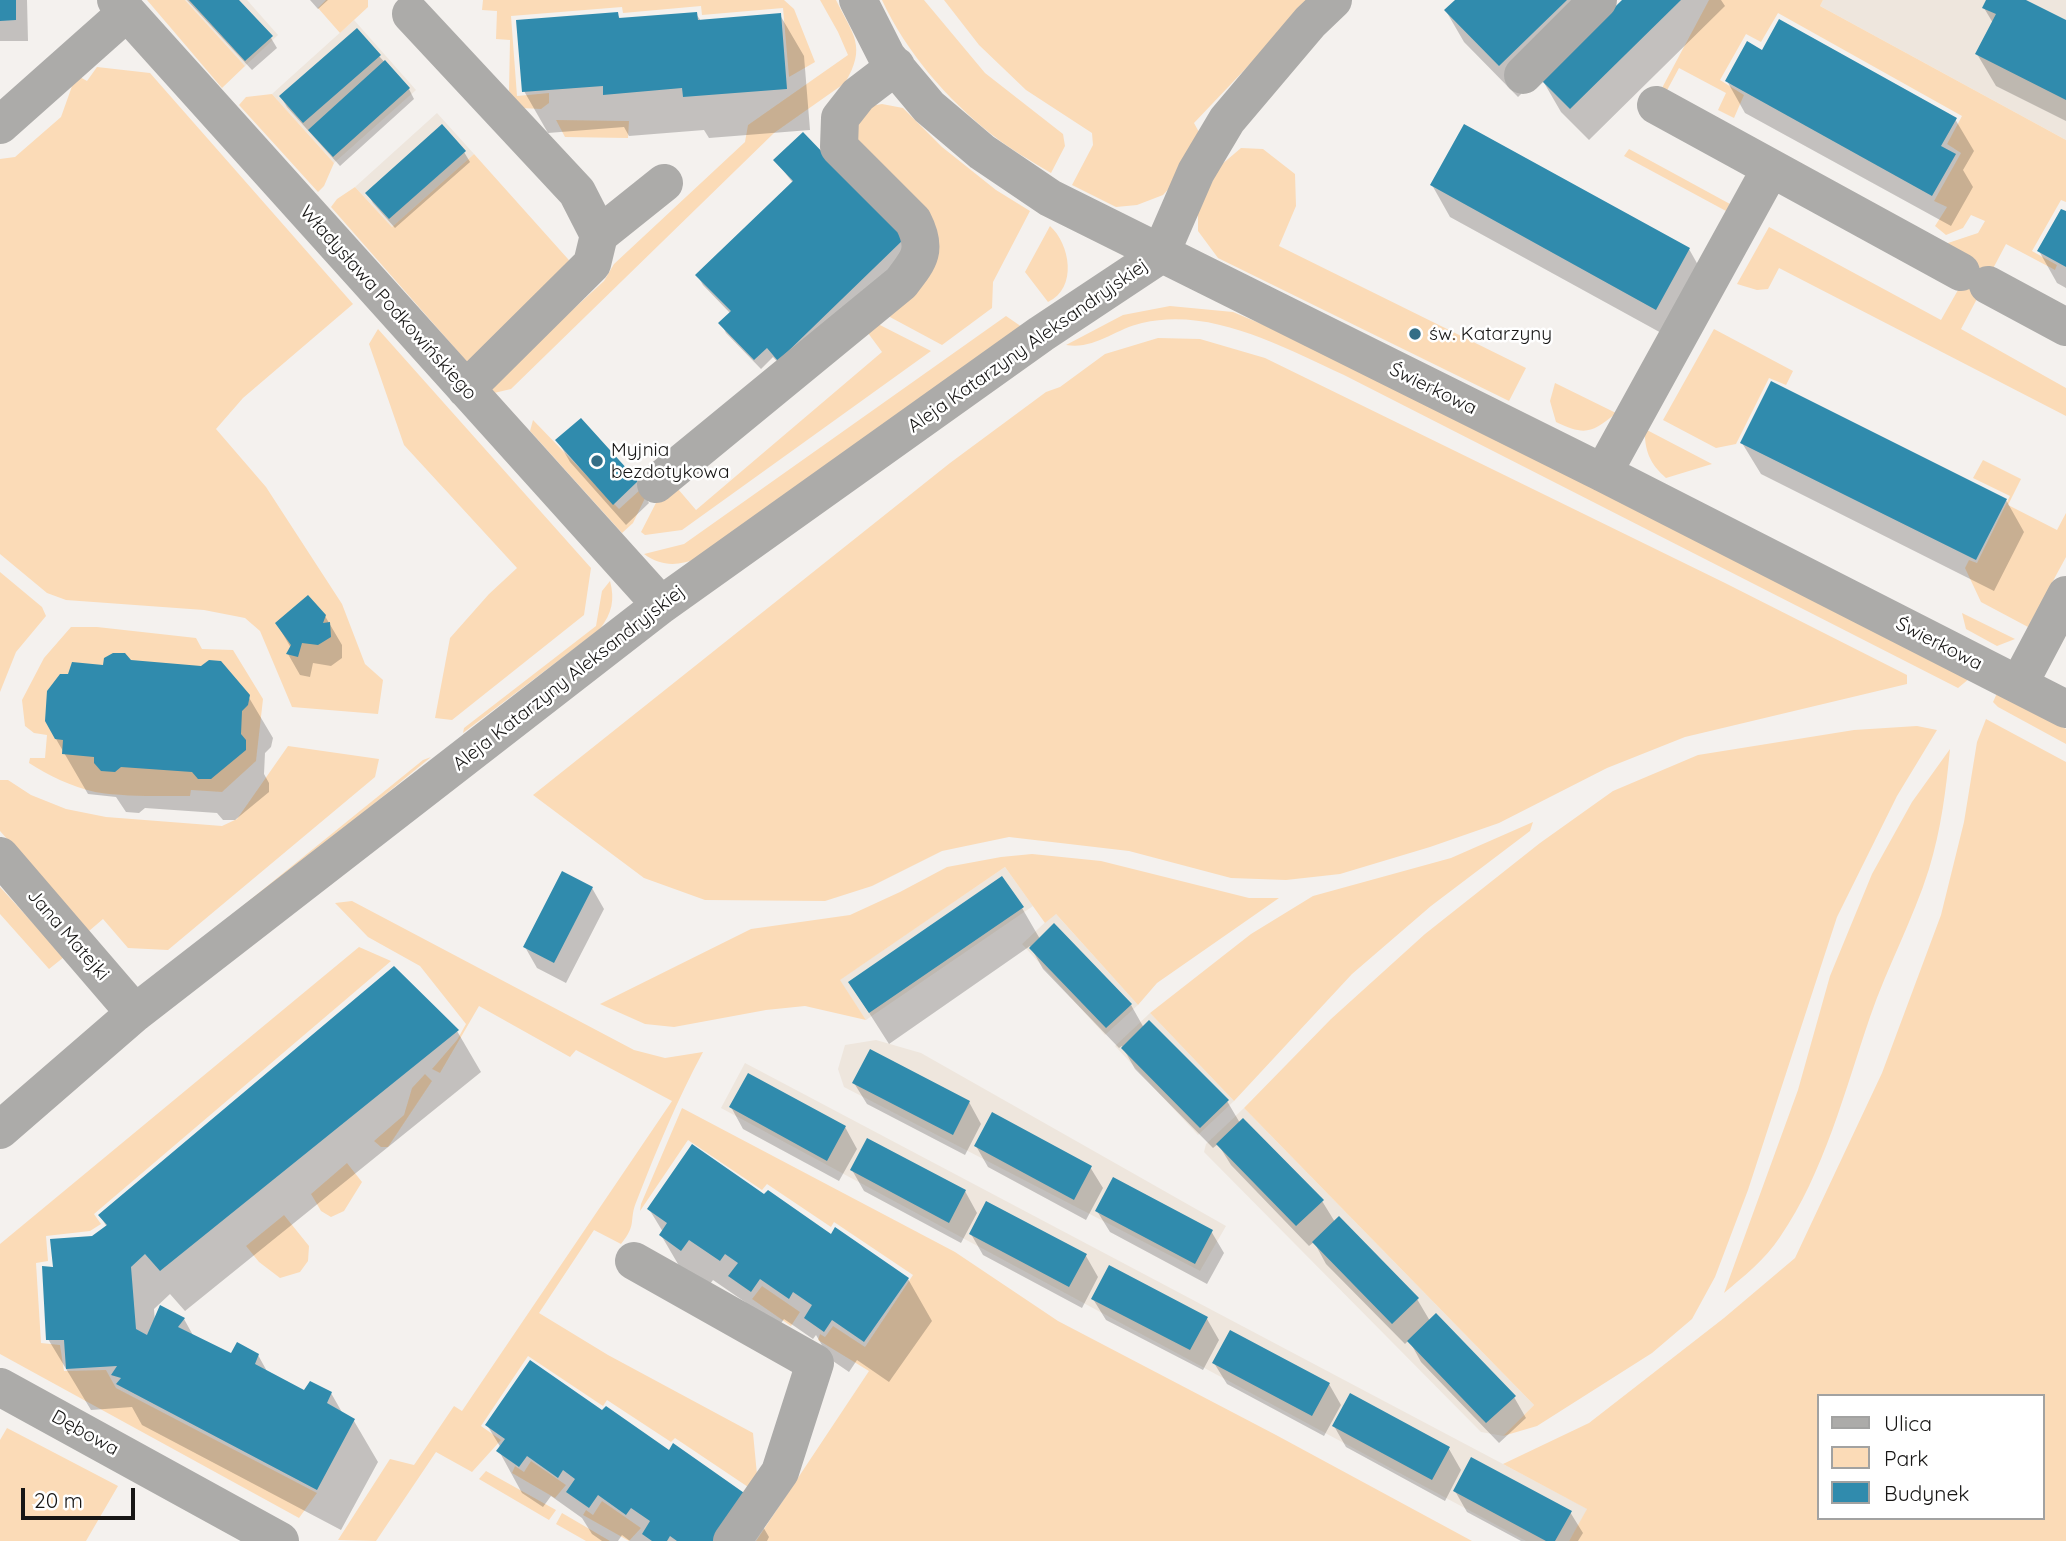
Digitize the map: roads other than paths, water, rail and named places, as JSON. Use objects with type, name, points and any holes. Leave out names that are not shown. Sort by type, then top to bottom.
[{"type":"street","name":"Świerkowa","points":[[858,0],[887,57],[929,107],[982,152],[1050,198],[1603,473],[2066,709]]},
{"type":"street","points":[[1160,255],[1196,172],[1227,120],[1310,22],[1333,0]]},
{"type":"street","points":[[1523,75],[1598,0]]},
{"type":"street","points":[[0,125],[121,6]]},
{"type":"street","name":"Władysława Podkowińskiego","points":[[121,6],[661,605]]},
{"type":"street","points":[[411,14],[577,192],[599,235]]},
{"type":"street","points":[[656,484],[901,284],[917,262],[922,248],[921,235],[913,221],[839,147],[840,118],[858,95],[896,66]]},
{"type":"street","points":[[1656,105],[2066,327]]},
{"type":"street","points":[[1603,473],[1771,168]]},
{"type":"street","points":[[466,389],[592,264],[599,235],[664,183]]},
{"type":"street","name":"Aleja Katarzyny Aleksandryjskiej","points":[[0,1130],[135,1013],[661,605],[1041,334],[1160,255]]},
{"type":"street","points":[[2019,684],[2066,595]]},
{"type":"street","name":"Jana Matejki","points":[[0,856],[135,1013]]},
{"type":"street","points":[[634,1261],[815,1363],[780,1472],[732,1541]]},
{"type":"street","name":"Dębowa","points":[[0,1387],[280,1541]]},
{"type":"place","name":"św. Katarzyny","points":[[1415,334]]},
{"type":"place","name":"Myjnia bezdotykowa","points":[[597,461]]}]
